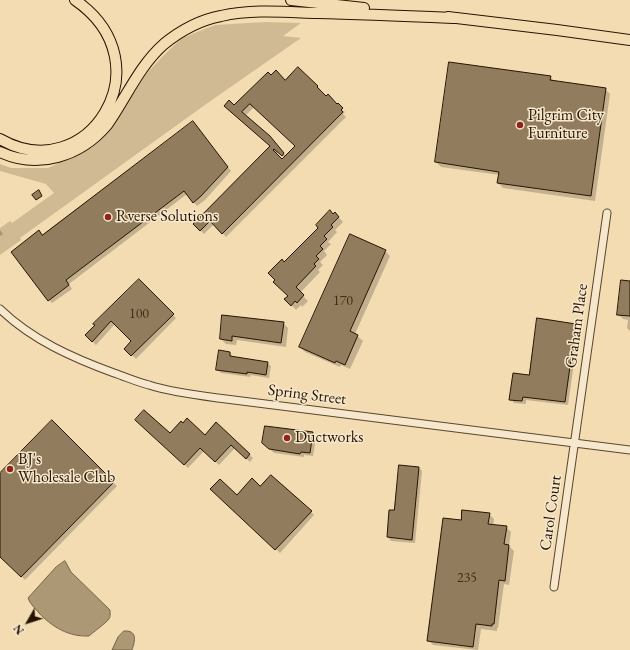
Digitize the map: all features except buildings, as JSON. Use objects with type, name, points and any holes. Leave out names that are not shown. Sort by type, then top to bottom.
[{"type":"highway","points":[[0,139],[18,147],[29,149],[51,149],[62,147],[87,133],[100,120],[110,102],[115,88],[117,70],[112,44],[92,13],[75,0]]},
{"type":"highway","points":[[291,0],[359,11]]},
{"type":"highway","points":[[0,152],[14,157],[40,160],[53,159],[76,151],[85,146],[100,134],[113,116],[143,67],[158,50],[179,34],[195,25],[221,16],[253,12],[359,11],[453,18],[630,40]]},
{"type":"street","name":"Graham Place","points":[[575,442],[607,213]]},
{"type":"street","name":"Spring Street","points":[[0,309],[28,332],[43,341],[98,368],[149,386],[204,396],[630,450]]},
{"type":"street","name":"Carol Court","points":[[554,587],[575,442]]},
{"type":"shaded area","points":[[265,22],[301,23],[283,36],[301,38],[209,102],[20,238],[21,240],[0,255],[0,228],[10,221],[12,223],[54,193],[46,184],[0,171],[0,164],[11,168],[48,168],[77,155],[93,145],[117,118],[146,74],[182,38],[215,25]]},
{"type":"shaded area","points":[[65,561],[71,572],[110,610],[109,619],[89,636],[75,635],[55,627],[39,613],[28,598],[56,567]]},
{"type":"shaded area","points":[[124,631],[132,632],[133,634],[134,643],[132,650],[112,650],[118,637]]},
{"type":"place","name":"Pilgrim City Furniture","points":[[520,125]]},
{"type":"place","name":"Rverse Solutions","points":[[108,217]]},
{"type":"place","name":"Ductworks","points":[[287,438]]},
{"type":"place","name":"BJ's Wholesale Club","points":[[10,469]]}]
